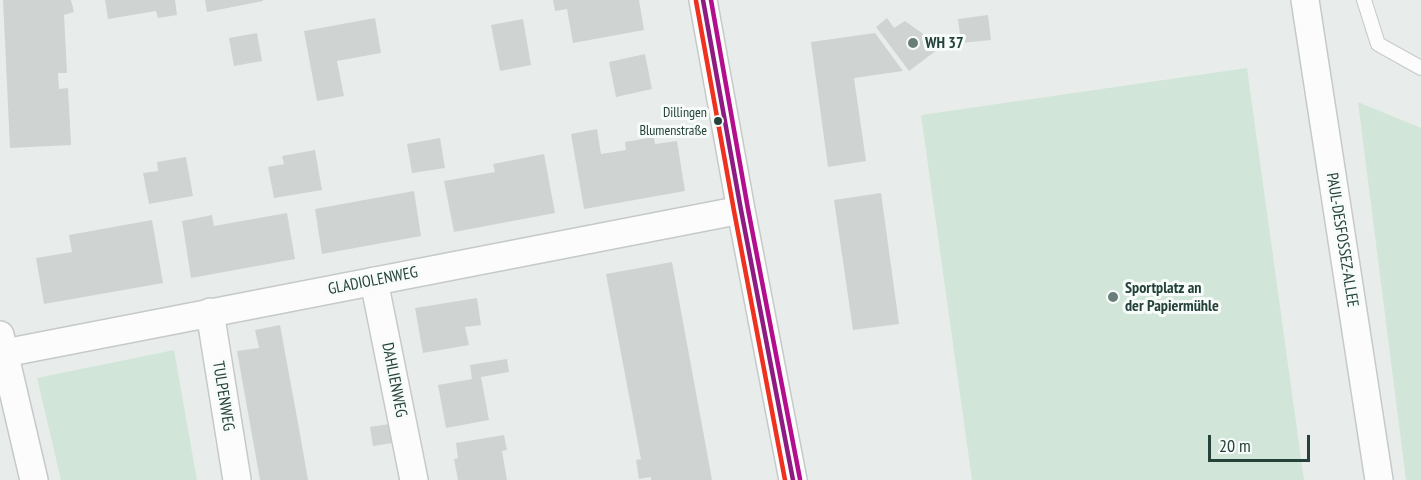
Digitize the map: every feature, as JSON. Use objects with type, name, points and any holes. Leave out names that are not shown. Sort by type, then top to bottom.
[{"type":"street","points":[[703,0],[793,480]]},
{"type":"street","name":"PAUL-DESFOSSEZ-ALLEE","points":[[1305,0],[1379,480]]},
{"type":"street","name":"GLADIOLENWEG","points":[[2,344],[210,312],[741,210]]},
{"type":"street","name":"DAHLIENWEG","points":[[374,281],[414,480]]},
{"type":"street","name":"TULPENWEG","points":[[210,312],[237,480]]},
{"type":"street","points":[[2,344],[34,480]]},
{"type":"lane","points":[[1364,0],[1378,44],[1421,68]]},
{"type":"green space","name":"Sportplatz an der Papiermühle","points":[[1247,68],[1304,480],[972,480],[921,115]]},
{"type":"green space","points":[[1358,102],[1421,128],[1421,480],[1406,480]]},
{"type":"green space","points":[[174,350],[197,480],[61,480],[37,378]]},
{"type":"building","points":[[3,0],[71,0],[74,12],[64,15],[67,73],[58,73],[59,89],[68,88],[71,145],[10,148]]},
{"type":"building","points":[[105,0],[175,0],[177,15],[158,18],[156,11],[108,19]]},
{"type":"building","points":[[205,0],[263,0],[263,1],[207,12]]},
{"type":"building","points":[[553,0],[639,0],[644,30],[573,43],[567,9],[555,11]]},
{"type":"building","points":[[988,15],[991,40],[961,43],[958,19]]},
{"type":"building","points":[[375,18],[381,53],[337,61],[344,96],[317,101],[304,31]]},
{"type":"building","name":"WH 37","points":[[887,18],[894,28],[905,21],[929,38],[932,36],[941,47],[909,71],[876,27]]},
{"type":"building","points":[[523,19],[531,65],[500,71],[491,25]]},
{"type":"building","points":[[257,33],[262,61],[234,66],[229,38]]},
{"type":"building","points":[[875,33],[903,71],[854,78],[866,161],[828,167],[811,42]]},
{"type":"building","points":[[645,54],[652,89],[616,97],[609,62]]},
{"type":"building","points":[[597,129],[601,154],[626,150],[625,142],[654,137],[655,144],[677,141],[685,191],[584,209],[571,134]]},
{"type":"building","points":[[440,138],[445,168],[412,173],[407,144]]},
{"type":"building","points":[[315,150],[322,190],[274,198],[268,167],[284,164],[282,156]]},
{"type":"building","points":[[544,154],[555,213],[454,232],[444,181],[495,172],[493,164]]},
{"type":"building","points":[[186,157],[193,196],[149,204],[143,173],[158,171],[157,162]]},
{"type":"building","points":[[414,191],[421,236],[322,254],[315,209]]},
{"type":"building","points":[[881,193],[899,324],[853,330],[834,200]]},
{"type":"building","points":[[287,213],[295,259],[191,278],[182,221],[212,215],[214,226]]},
{"type":"building","points":[[152,220],[163,283],[44,304],[36,258],[72,252],[69,235]]},
{"type":"building","points":[[672,262],[712,480],[651,480],[651,477],[639,479],[636,460],[641,459],[606,274]]},
{"type":"building","points":[[477,298],[481,325],[465,327],[469,345],[423,353],[415,308]]},
{"type":"building","points":[[280,325],[308,480],[260,480],[237,351],[259,348],[255,330]]},
{"type":"building","points":[[507,359],[509,372],[481,377],[489,420],[446,428],[438,385],[472,379],[470,365]]},
{"type":"building","points":[[389,424],[393,443],[373,446],[370,427]]},
{"type":"building","points":[[504,435],[507,450],[502,451],[507,480],[458,480],[454,459],[458,458],[456,443]]},
{"type":"transit line","points":[[703,0],[793,480]]},
{"type":"transit line","points":[[711,0],[748,209],[800,479]]},
{"type":"transit line","points":[[696,1],[785,480]]},
{"type":"place","name":"WH 37","points":[[913,43]]},
{"type":"place","name":"Dillingen Blumenstraße","points":[[718,121]]},
{"type":"place","name":"Sportplatz an der Papiermühle","points":[[1113,297]]}]
